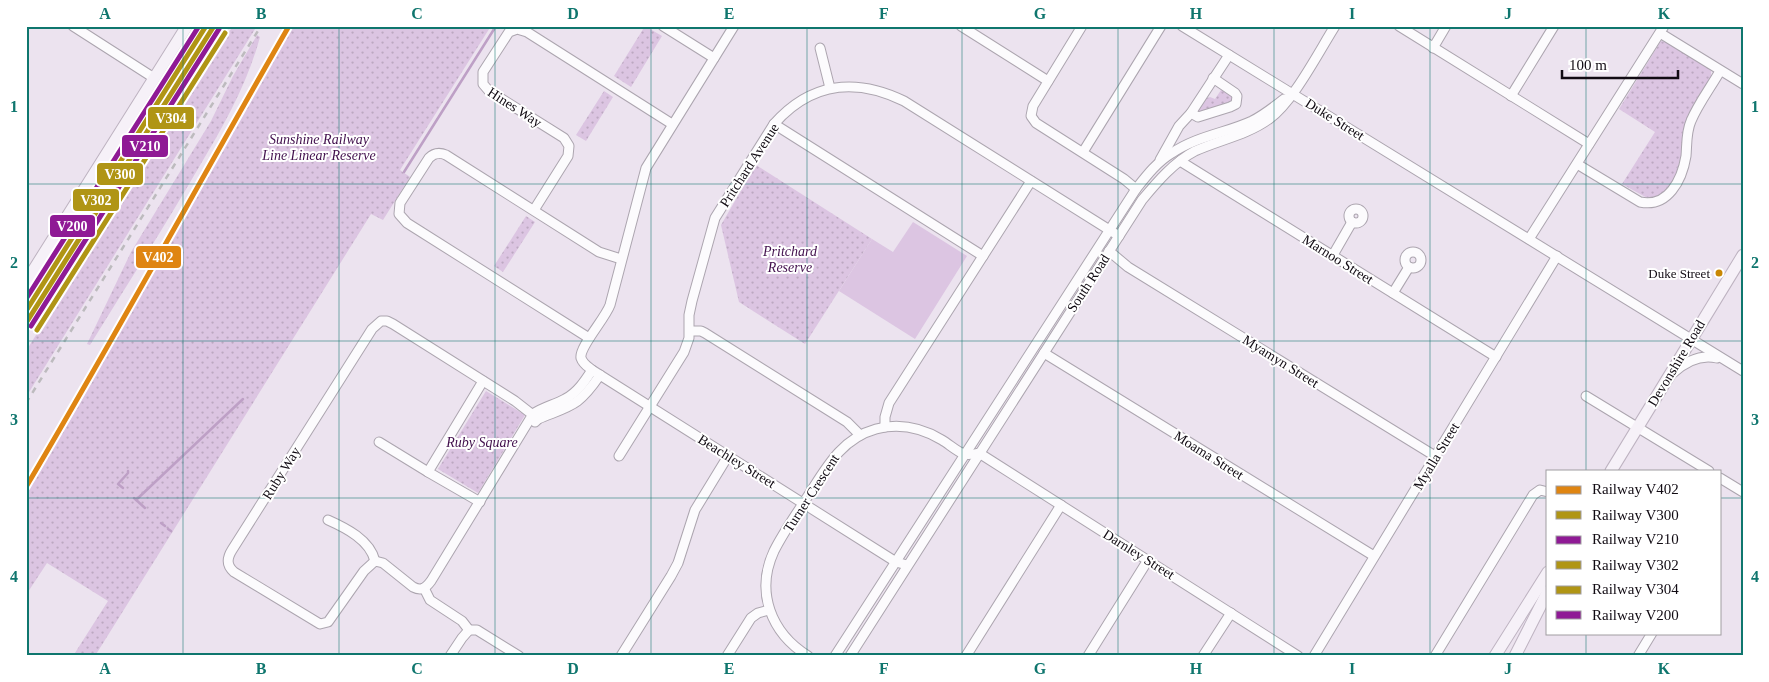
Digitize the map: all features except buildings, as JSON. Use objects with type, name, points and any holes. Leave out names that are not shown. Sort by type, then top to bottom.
[{"type":"main road","points":[[26,282],[187,26]]},
{"type":"main road","name":"Devonshire Road","points":[[1612,470],[1743,255]]},
{"type":"main road","points":[[1495,656],[1546,575]]},
{"type":"main road","points":[[1515,656],[1546,595]]},
{"type":"street","points":[[73,26],[154,78]]},
{"type":"street","points":[[663,26],[714,58]]},
{"type":"street","points":[[621,259],[599,252],[440,153],[434,154],[427,160],[400,203],[399,214],[407,223],[589,338],[608,311],[643,175],[652,156],[734,26]]},
{"type":"street","points":[[961,26],[1048,81]]},
{"type":"street","points":[[1082,26],[1033,106],[1031,116],[1036,123],[1136,188]]},
{"type":"street","points":[[1083,152],[1161,26]]},
{"type":"street","name":"Duke Street","points":[[1182,26],[1743,371]]},
{"type":"street","points":[[1292,93],[1334,26]]},
{"type":"street","points":[[1399,26],[1589,144]]},
{"type":"street","points":[[1433,48],[1446,26]]},
{"type":"street","points":[[1511,96],[1554,26]]},
{"type":"street","name":"Hines Way","points":[[534,210],[568,156],[569,149],[564,138],[490,91],[483,84],[483,72],[509,32],[517,29],[527,32],[672,124]]},
{"type":"street","points":[[1529,239],[1662,30],[1720,71],[1743,84]]},
{"type":"street","points":[[820,48],[830,88]]},
{"type":"street","name":"South Road","points":[[836,656],[1136,188],[1157,164],[1179,126],[1191,113],[1229,55]]},
{"type":"street","points":[[1577,164],[1640,202],[1648,204],[1664,199],[1674,187],[1683,166],[1691,122],[1720,71]]},
{"type":"street","points":[[1191,113],[1198,117],[1230,108],[1236,104],[1237,96],[1235,93],[1213,78]]},
{"type":"street","name":"Pritchard Avenue","points":[[619,456],[688,345],[690,331],[689,315],[715,218],[774,124],[785,111],[812,94],[830,88],[854,86],[869,87],[888,93],[904,101],[1119,236]]},
{"type":"street","name":"South Road","points":[[850,656],[1102,261],[1147,194],[1180,161],[1193,152],[1252,129],[1267,120],[1278,112],[1292,93]]},
{"type":"street","name":"South Road","points":[[1157,164],[1184,145],[1250,122],[1292,93]]},
{"type":"street","points":[[774,124],[983,256]]},
{"type":"street","name":"Marnoo Street","points":[[1180,161],[1496,357]]},
{"type":"street","points":[[885,427],[884,416],[889,403],[1031,181]]},
{"type":"street","points":[[1332,255],[1352,222]]},
{"type":"street","name":"Myamyn Street","points":[[1109,251],[1128,267],[1435,456]]},
{"type":"street","name":"Myalla Street","points":[[1314,656],[1557,256]]},
{"type":"street","name":"Myamyn Street","points":[[1102,261],[1128,267]]},
{"type":"street","points":[[1393,293],[1409,267]]},
{"type":"street","name":"Ruby Way","points":[[375,561],[364,571],[328,622],[320,624],[234,572],[229,566],[228,560],[376,324],[380,321],[387,321],[393,324],[535,416]]},
{"type":"street","points":[[690,331],[705,333],[847,422],[860,435]]},
{"type":"street","name":"Beachley Street","points":[[589,338],[581,356],[584,364],[592,370],[896,562],[907,565]]},
{"type":"street","name":"Moama Street","points":[[1044,352],[1374,556]]},
{"type":"street","points":[[1667,379],[1679,368],[1700,357],[1722,359]]},
{"type":"street","points":[[567,403],[592,370]]},
{"type":"street","points":[[328,520],[344,528],[365,543],[372,552],[375,561],[383,563],[412,587],[424,588],[431,581],[480,502],[516,443],[524,426],[540,409],[582,398],[600,375]]},
{"type":"street","points":[[428,472],[483,381]]},
{"type":"street","points":[[1586,396],[1707,470]]},
{"type":"street","name":"Turner Crescent","points":[[808,656],[782,634],[769,610],[767,580],[772,557],[835,455],[860,435],[885,427],[909,427],[929,433],[965,454]]},
{"type":"street","points":[[379,442],[480,502]]},
{"type":"street","points":[[965,454],[979,454]]},
{"type":"street","name":"Darnley Street","points":[[979,454],[1298,656]]},
{"type":"street","points":[[621,656],[678,564],[695,510],[728,456]]},
{"type":"street","points":[[1722,479],[1743,492]]},
{"type":"street","points":[[1435,656],[1533,495],[1538,490],[1546,492]]},
{"type":"street","points":[[966,656],[1061,505]]},
{"type":"street","points":[[1088,656],[1148,560]]},
{"type":"street","points":[[424,588],[430,600],[462,621],[469,630]]},
{"type":"street","points":[[727,656],[752,618],[758,613],[769,610]]},
{"type":"street","points":[[1204,656],[1231,613]]},
{"type":"street","points":[[450,656],[469,630],[477,630],[519,656]]},
{"type":"street","points":[[1638,656],[1651,634]]},
{"type":"green space","points":[[197,26],[204,26],[26,308],[26,297]]},
{"type":"green space","points":[[233,26],[257,26],[26,397],[26,351],[147,158]]},
{"type":"green space","name":"Sunshine Railway Line Linear Reserve","points":[[291,26],[491,26],[400,170],[410,177],[383,220],[371,214],[95,656],[73,656],[108,601],[47,563],[26,595],[26,492],[78,407]]},
{"type":"green space","points":[[645,26],[662,36],[631,87],[614,76]]},
{"type":"green space","points":[[257,35],[260,37],[255,55],[242,88],[217,136],[90,345],[87,344],[131,252],[211,121],[233,76]]},
{"type":"green space","points":[[1661,41],[1666,42],[1708,68],[1711,71],[1711,78],[1674,180],[1661,196],[1649,199],[1622,184],[1655,132],[1619,109]]},
{"type":"green space","points":[[1223,87],[1232,93],[1233,102],[1200,114],[1196,111],[1205,99],[1210,97],[1215,99]]},
{"type":"green space","points":[[604,91],[613,97],[586,141],[576,135]]},
{"type":"green space","name":"Pritchard Reserve","points":[[756,165],[872,239],[805,344],[739,302],[721,225]]},
{"type":"green space","points":[[526,216],[535,222],[503,272],[494,266]]},
{"type":"green space","points":[[913,222],[967,256],[915,339],[839,291],[872,239],[893,252]]},
{"type":"green space","name":"Ruby Square","points":[[486,391],[525,415],[478,493],[438,469]]},
{"type":"waterway","points":[[404,172],[496,26]]},
{"type":"waterway","points":[[136,500],[243,399]]},
{"type":"waterway","points":[[123,488],[118,484],[128,471]]},
{"type":"waterway","points":[[134,498],[145,508]]},
{"type":"waterway","points":[[161,523],[165,526]]},
{"type":"railway","points":[[26,403],[261,26]]},
{"type":"rail line","name":"V200","points":[[26,299],[199,26]]},
{"type":"rail line","name":"V302","points":[[26,311],[206,26]]},
{"type":"rail line","name":"V300","points":[[26,323],[214,26]]},
{"type":"rail line","name":"V402","points":[[26,487],[289,26]]},
{"type":"rail line","name":"V210","points":[[31,326],[219,29]]},
{"type":"rail line","name":"V304","points":[[37,330],[225,33]]},
{"type":"place","name":"Duke Street","points":[[1719,273]]}]
